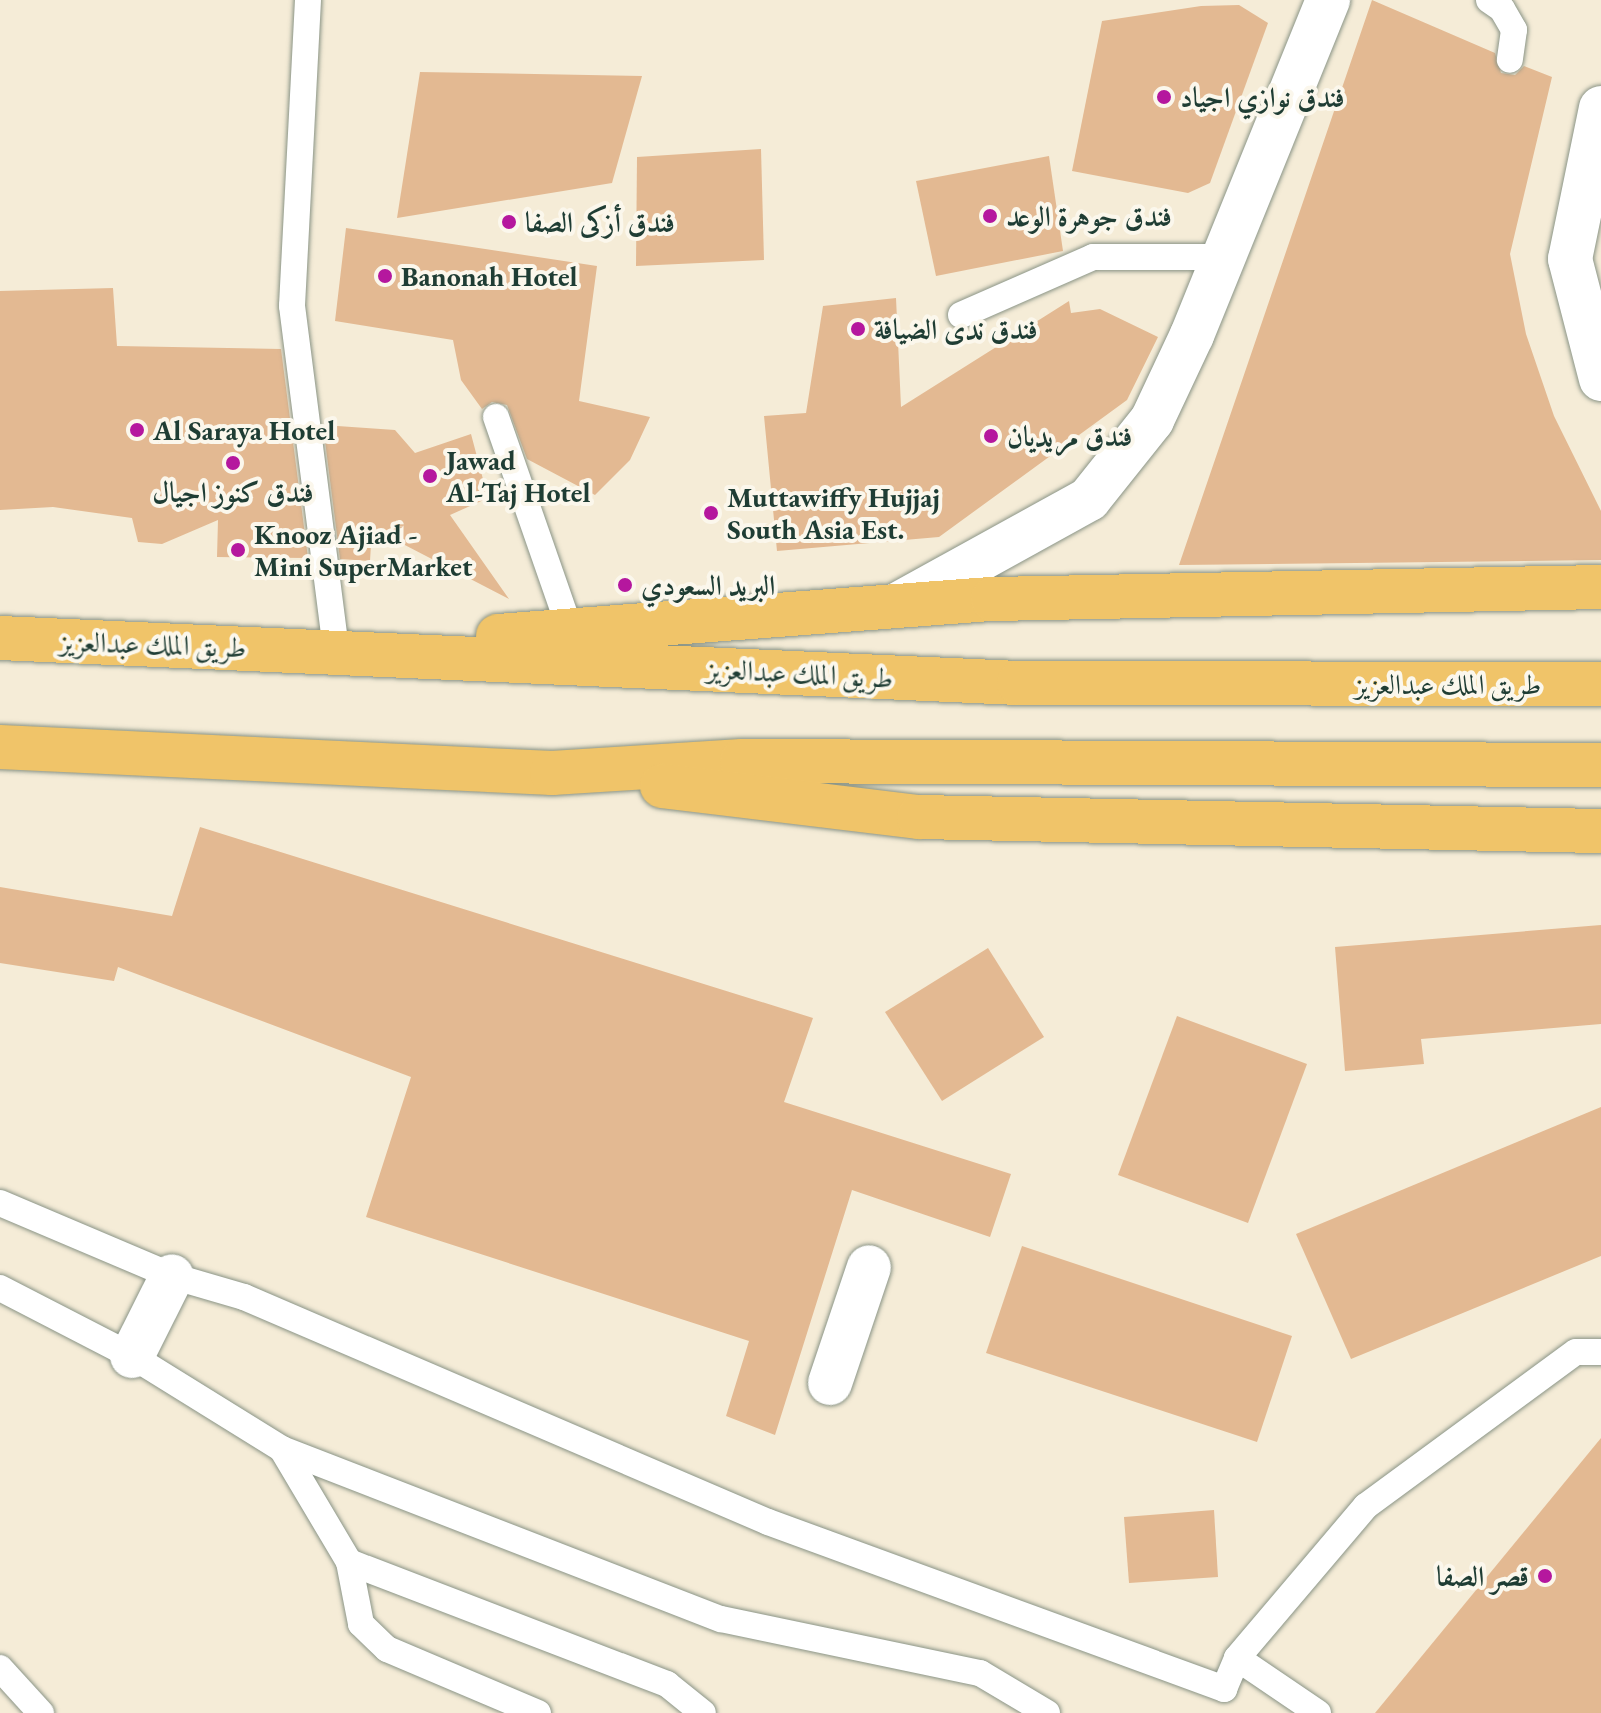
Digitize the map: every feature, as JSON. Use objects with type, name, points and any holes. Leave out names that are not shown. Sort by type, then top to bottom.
[{"type":"highway","points":[[336,651],[899,604],[1601,587]]},
{"type":"highway","name":"طريق الملك عبدالعزيز","points":[[0,638],[1019,683],[1601,684]]},
{"type":"highway","points":[[0,747],[552,773],[919,817],[1601,831]]},
{"type":"highway","points":[[552,773],[742,761],[1601,765]]},
{"type":"street","points":[[899,604],[1089,499],[1152,420],[1328,0]]},
{"type":"street","points":[[1598,122],[1570,259],[1601,379]]},
{"type":"street","points":[[830,1383],[869,1267]]},
{"type":"street","points":[[132,1356],[172,1276]]},
{"type":"lane","points":[[308,0],[292,306],[336,651]]},
{"type":"lane","points":[[1489,0],[1502,9],[1514,30],[1510,60]]},
{"type":"lane","points":[[961,315],[1093,257],[1221,257]]},
{"type":"lane","points":[[496,417],[570,630]]},
{"type":"lane","points":[[0,1203],[172,1276],[244,1297],[768,1522],[1224,1689],[1237,1658],[1366,1506],[1576,1352],[1601,1352]]},
{"type":"lane","points":[[0,1288],[132,1356],[282,1449],[721,1619],[980,1673],[1047,1713]]},
{"type":"lane","points":[[282,1449],[349,1562],[361,1624],[387,1649],[538,1713]]},
{"type":"lane","points":[[349,1562],[667,1684],[703,1713]]},
{"type":"lane","points":[[1237,1658],[1318,1713]]},
{"type":"lane","points":[[0,1668],[41,1713]]},
{"type":"building","points":[[1372,0],[1495,53],[1501,73],[1515,75],[1524,66],[1552,77],[1510,254],[1526,334],[1554,416],[1601,511],[1601,560],[1179,565]]},
{"type":"building","name":"فندق نوازي اجياد","points":[[1239,5],[1268,23],[1210,183],[1188,193],[1072,171],[1102,21],[1201,6]]},
{"type":"building","points":[[420,72],[642,76],[612,183],[397,218]]},
{"type":"building","points":[[761,149],[764,260],[636,266],[637,157]]},
{"type":"building","name":"فندق جوهرة الوعد","points":[[1049,156],[1063,251],[936,276],[916,181]]},
{"type":"building","points":[[346,228],[597,266],[579,401],[650,417],[630,460],[595,495],[527,459],[507,405],[492,402],[482,409],[461,380],[453,340],[335,321]]},
{"type":"building","points":[[113,288],[117,346],[281,349],[308,558],[217,557],[218,520],[162,544],[138,542],[132,518],[53,507],[0,510],[0,291]]},
{"type":"building","name":"فندق مريديان","points":[[896,298],[901,407],[1069,301],[1071,313],[1100,309],[1158,337],[1127,400],[939,537],[777,551],[764,416],[806,413],[823,306]]},
{"type":"building","points":[[323,425],[395,430],[415,453],[471,434],[488,498],[450,515],[509,599],[372,528],[370,561],[340,559]]},
{"type":"building","points":[[200,827],[813,1018],[784,1102],[1011,1174],[990,1237],[852,1190],[775,1435],[726,1416],[749,1341],[366,1217],[411,1077],[118,967],[114,981],[0,963],[0,887],[172,916]]},
{"type":"building","points":[[1601,925],[1601,1024],[1421,1039],[1424,1064],[1345,1071],[1335,947]]},
{"type":"building","points":[[988,948],[1044,1037],[942,1101],[885,1012]]},
{"type":"building","points":[[1177,1016],[1307,1064],[1248,1223],[1118,1175]]},
{"type":"building","points":[[1601,1107],[1601,1256],[1351,1359],[1296,1234]]},
{"type":"building","points":[[1022,1246],[1292,1336],[1257,1442],[986,1353]]},
{"type":"building","name":"قصر الصفا","points":[[1601,1438],[1601,1713],[1375,1713]]},
{"type":"building","points":[[1214,1510],[1218,1577],[1129,1583],[1124,1517]]},
{"type":"place","name":"فندق نوازي اجياد","points":[[1164,97]]},
{"type":"place","name":"فندق جوهرة الوعد","points":[[990,216]]},
{"type":"place","name":"فندق أزكى الصفا","points":[[509,222]]},
{"type":"place","name":"Banonah Hotel","points":[[385,276]]},
{"type":"place","name":"فندق ندى الضيافة","points":[[858,329]]},
{"type":"place","name":"Al Saraya Hotel","points":[[137,430]]},
{"type":"place","name":"فندق مريديان","points":[[991,436]]},
{"type":"place","name":"فندق كنوز اجيال","points":[[233,463]]},
{"type":"place","name":"Jawad Al-Taj Hotel","points":[[430,476]]},
{"type":"place","name":"Muttawiffy Hujjaj South Asia Est.","points":[[711,513]]},
{"type":"place","name":"Knooz Ajiad - Mini SuperMarket","points":[[238,550]]},
{"type":"place","name":"البريد السعودي","points":[[625,585]]},
{"type":"place","name":"قصر الصفا","points":[[1545,1576]]}]
